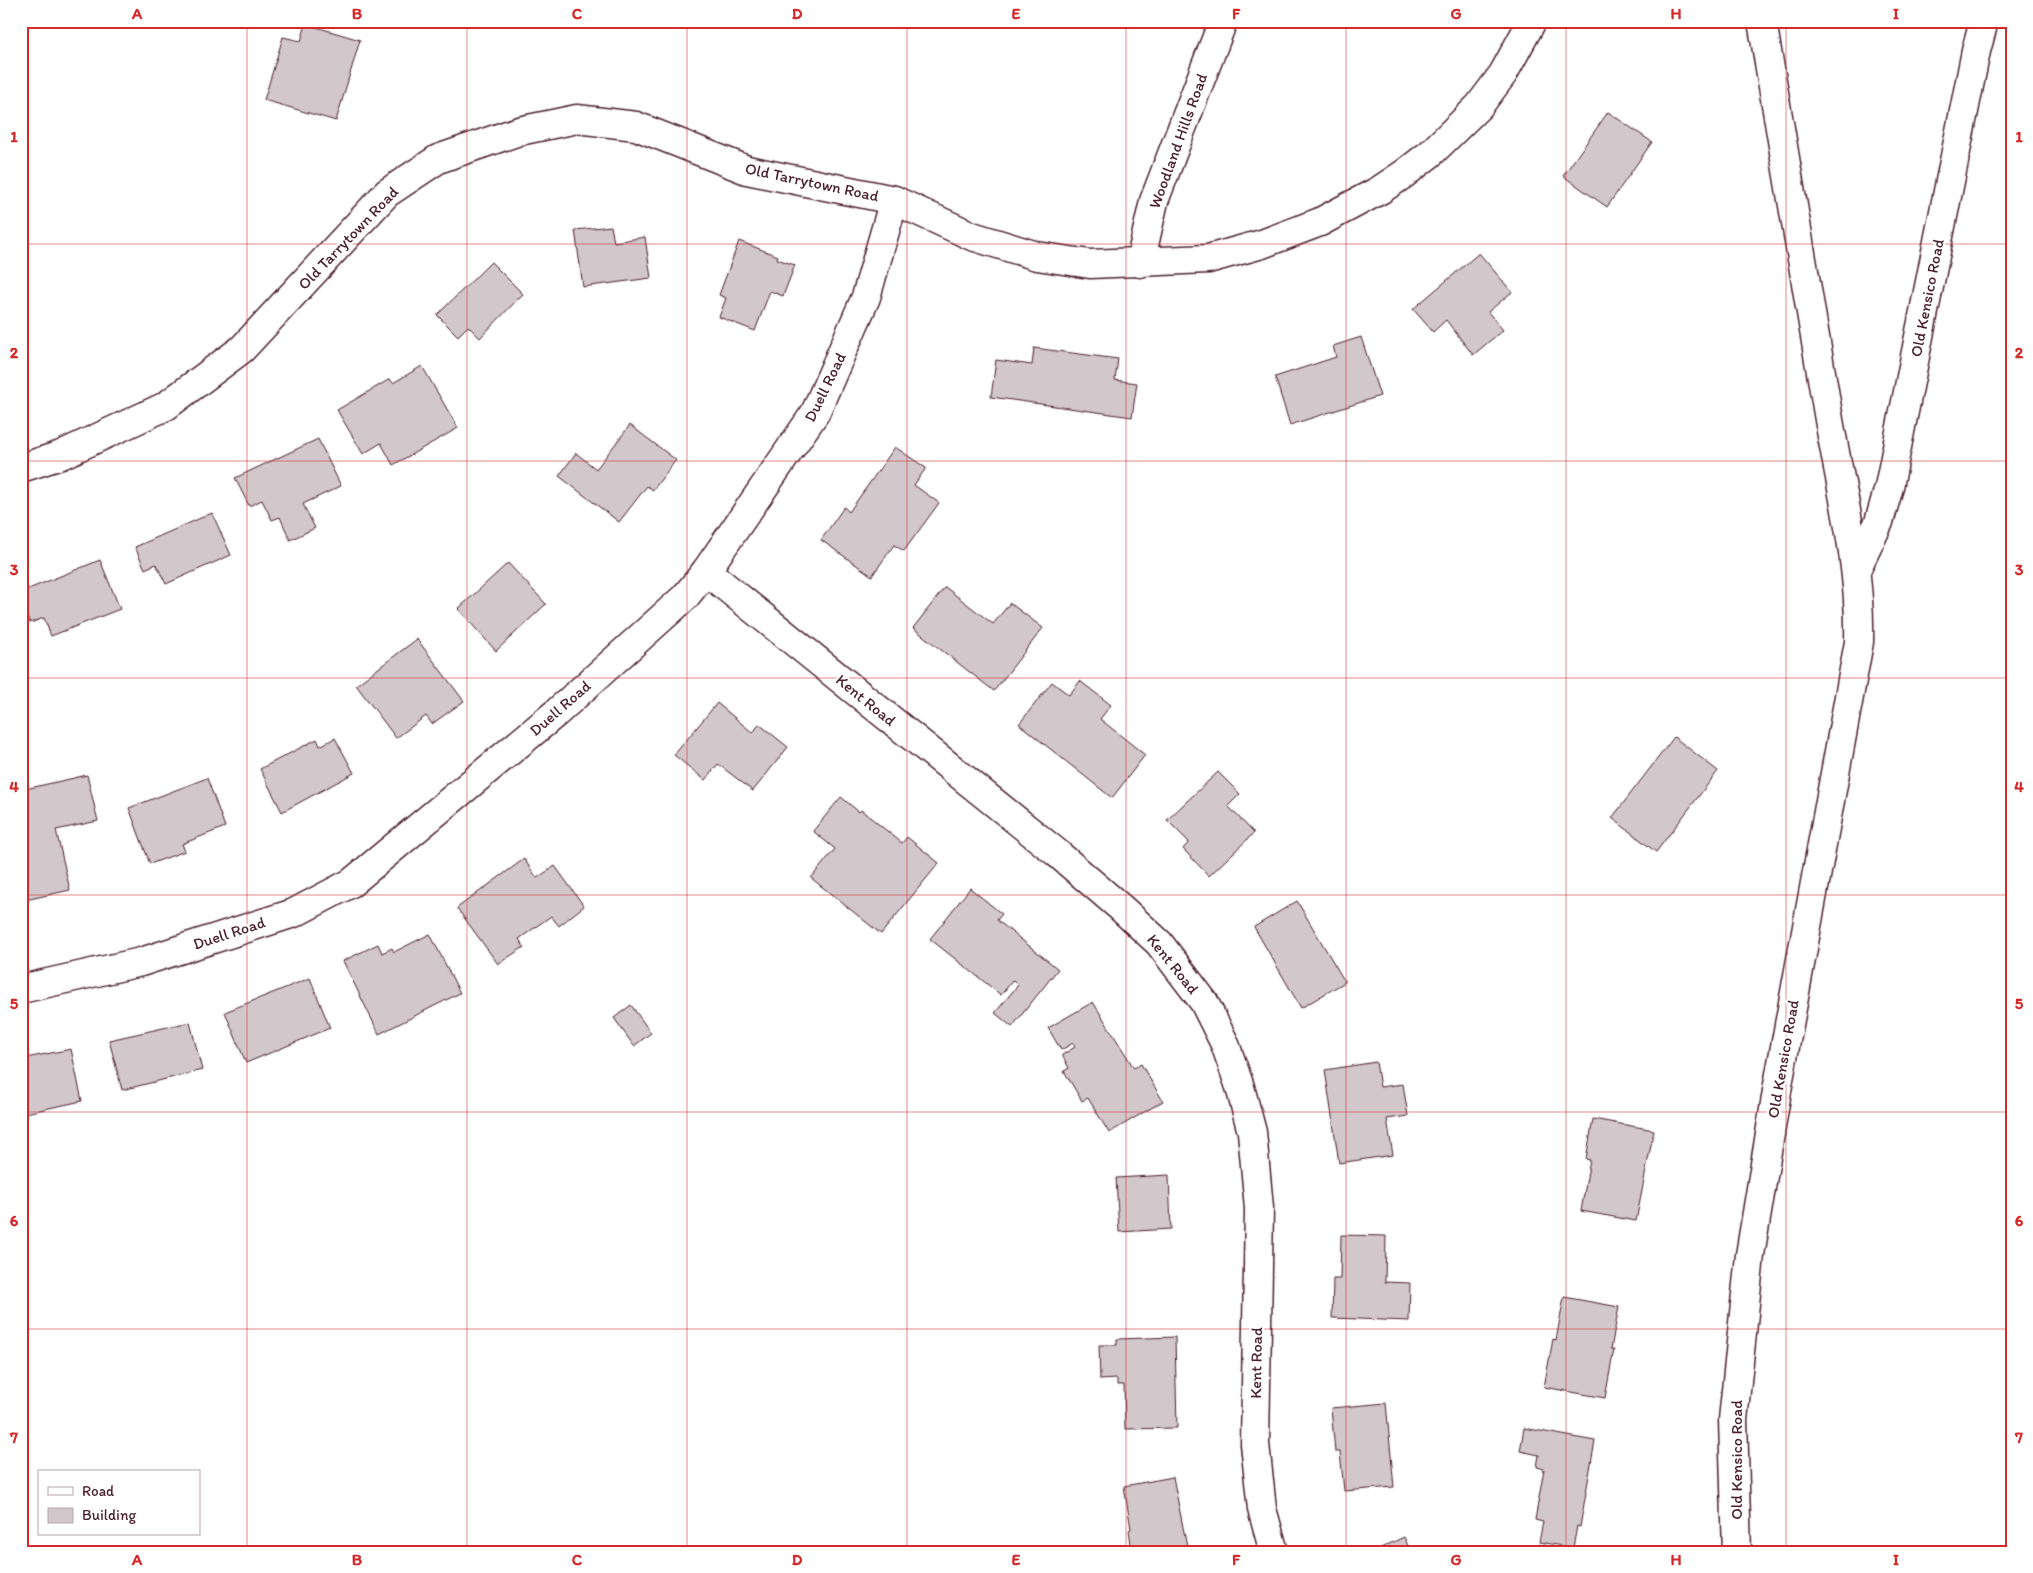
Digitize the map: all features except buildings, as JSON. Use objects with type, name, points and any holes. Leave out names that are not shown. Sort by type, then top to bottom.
[{"type":"street","name":"Woodland Hills Road","points":[[1140,263],[1154,201],[1223,21]]},
{"type":"street","name":"Old Tarrytown Road","points":[[21,468],[61,455],[166,406],[242,349],[387,193],[438,158],[519,131],[577,119],[636,126],[747,170],[894,200],[972,236],[1037,256],[1090,264],[1208,259],[1262,244],[1320,222],[1380,190],[1432,153],[1479,106],[1503,74],[1532,21]]},
{"type":"street","name":"Old Kensico Road","points":[[1737,1552],[1733,1420],[1750,1254],[1778,1085],[1859,642],[1860,608],[1856,570],[1833,445],[1762,21]]},
{"type":"street","name":"Old Kensico Road","points":[[1856,570],[1879,522],[1889,487],[1974,61],[1984,21]]},
{"type":"street","name":"Duell Road","points":[[21,989],[141,962],[294,912],[351,882],[556,713],[685,597],[706,572],[815,412],[866,297],[894,200]]},
{"type":"street","name":"Kent Road","points":[[706,572],[1057,853],[1121,908],[1159,943],[1204,1002],[1225,1044],[1252,1132],[1259,1208],[1255,1444],[1262,1509],[1274,1552]]}]
